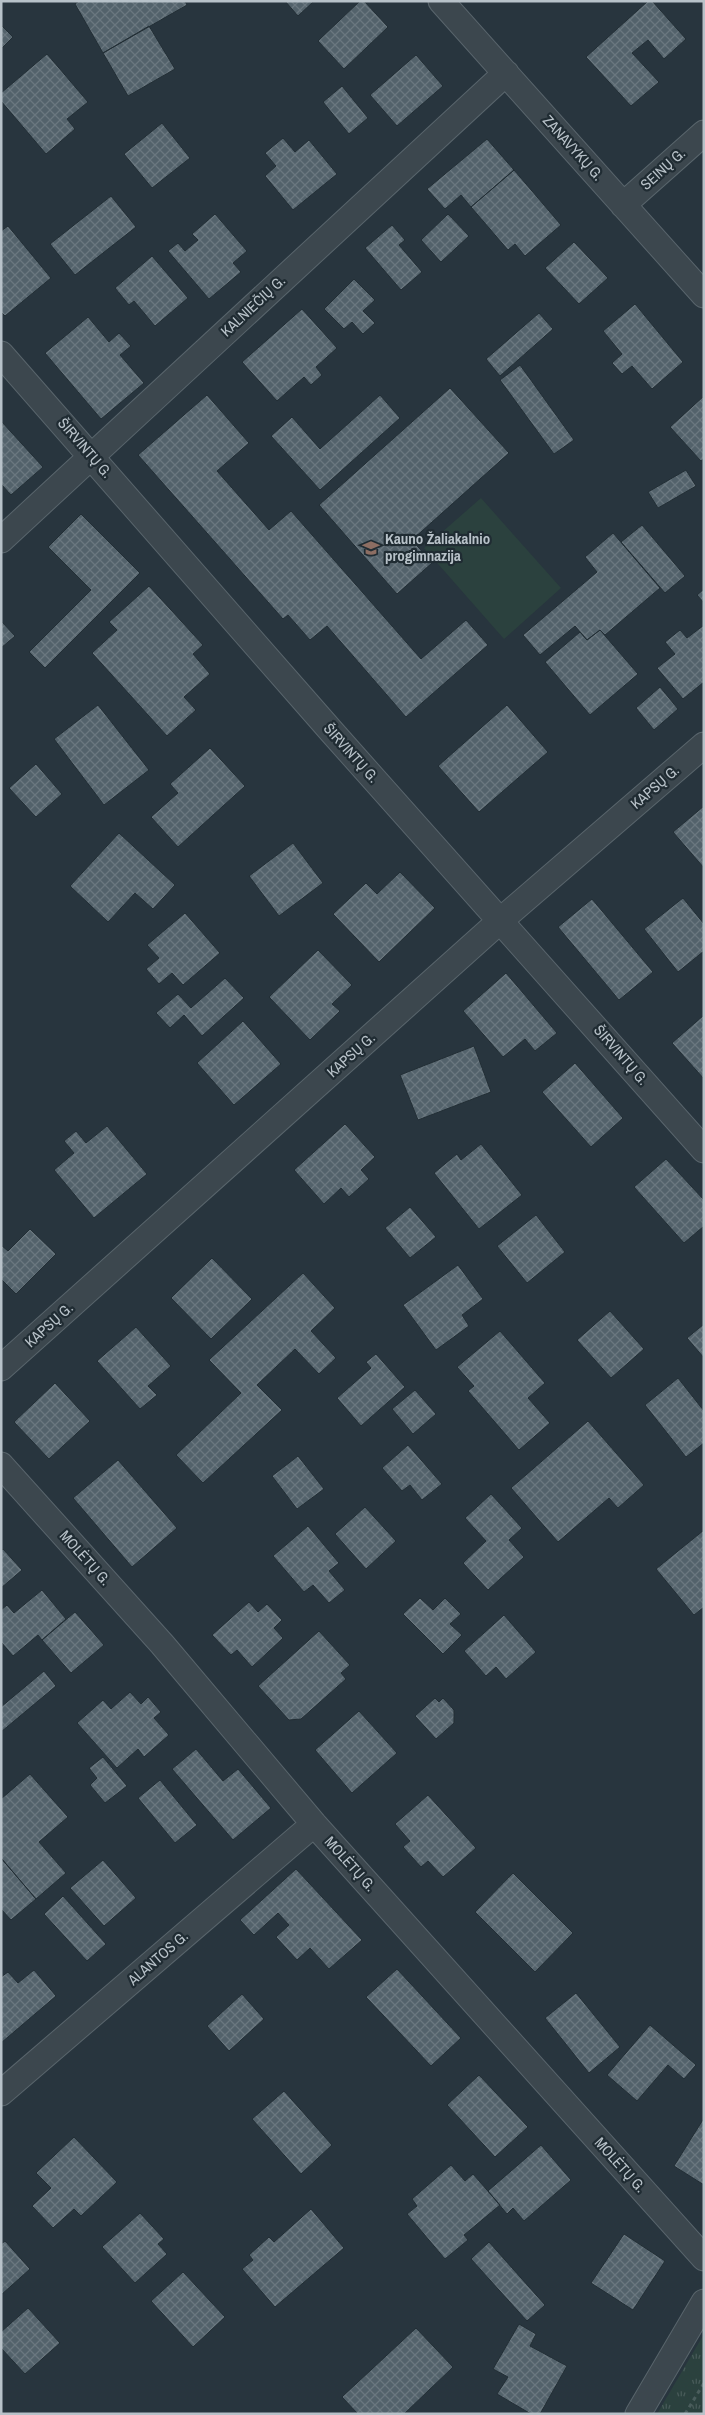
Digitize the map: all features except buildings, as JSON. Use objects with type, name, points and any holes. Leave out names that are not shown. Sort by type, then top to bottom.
[{"type":"street","name":"ZANAVYKŲ G.","points":[[441,1],[704,295]]},
{"type":"street","name":"KALNIEČIŲ G.","points":[[1,540],[506,73]]},
{"type":"street","name":"SEINŲ G.","points":[[623,205],[704,133]]},
{"type":"street","name":"ŠIRVINTŲ G.","points":[[1,354],[92,455],[332,732],[502,920],[704,1150]]},
{"type":"street","name":"KAPSŲ G.","points":[[1,1368],[502,920],[704,745]]},
{"type":"street","name":"MOLĖTŲ G.","points":[[1,1465],[162,1644],[314,1824],[704,2258]]},
{"type":"street","name":"ALANTOS G.","points":[[1,2093],[314,1824]]},
{"type":"street","points":[[638,2414],[704,2302]]},
{"type":"path","points":[[685,2414],[704,2384]]},
{"type":"green space","points":[[481,498],[561,588],[504,639],[424,548]]},
{"type":"green space","points":[[704,2334],[704,2414],[657,2414]]},
{"type":"place","name":"Kauno Žaliakalnio progimnazija","points":[[371,548]]}]
